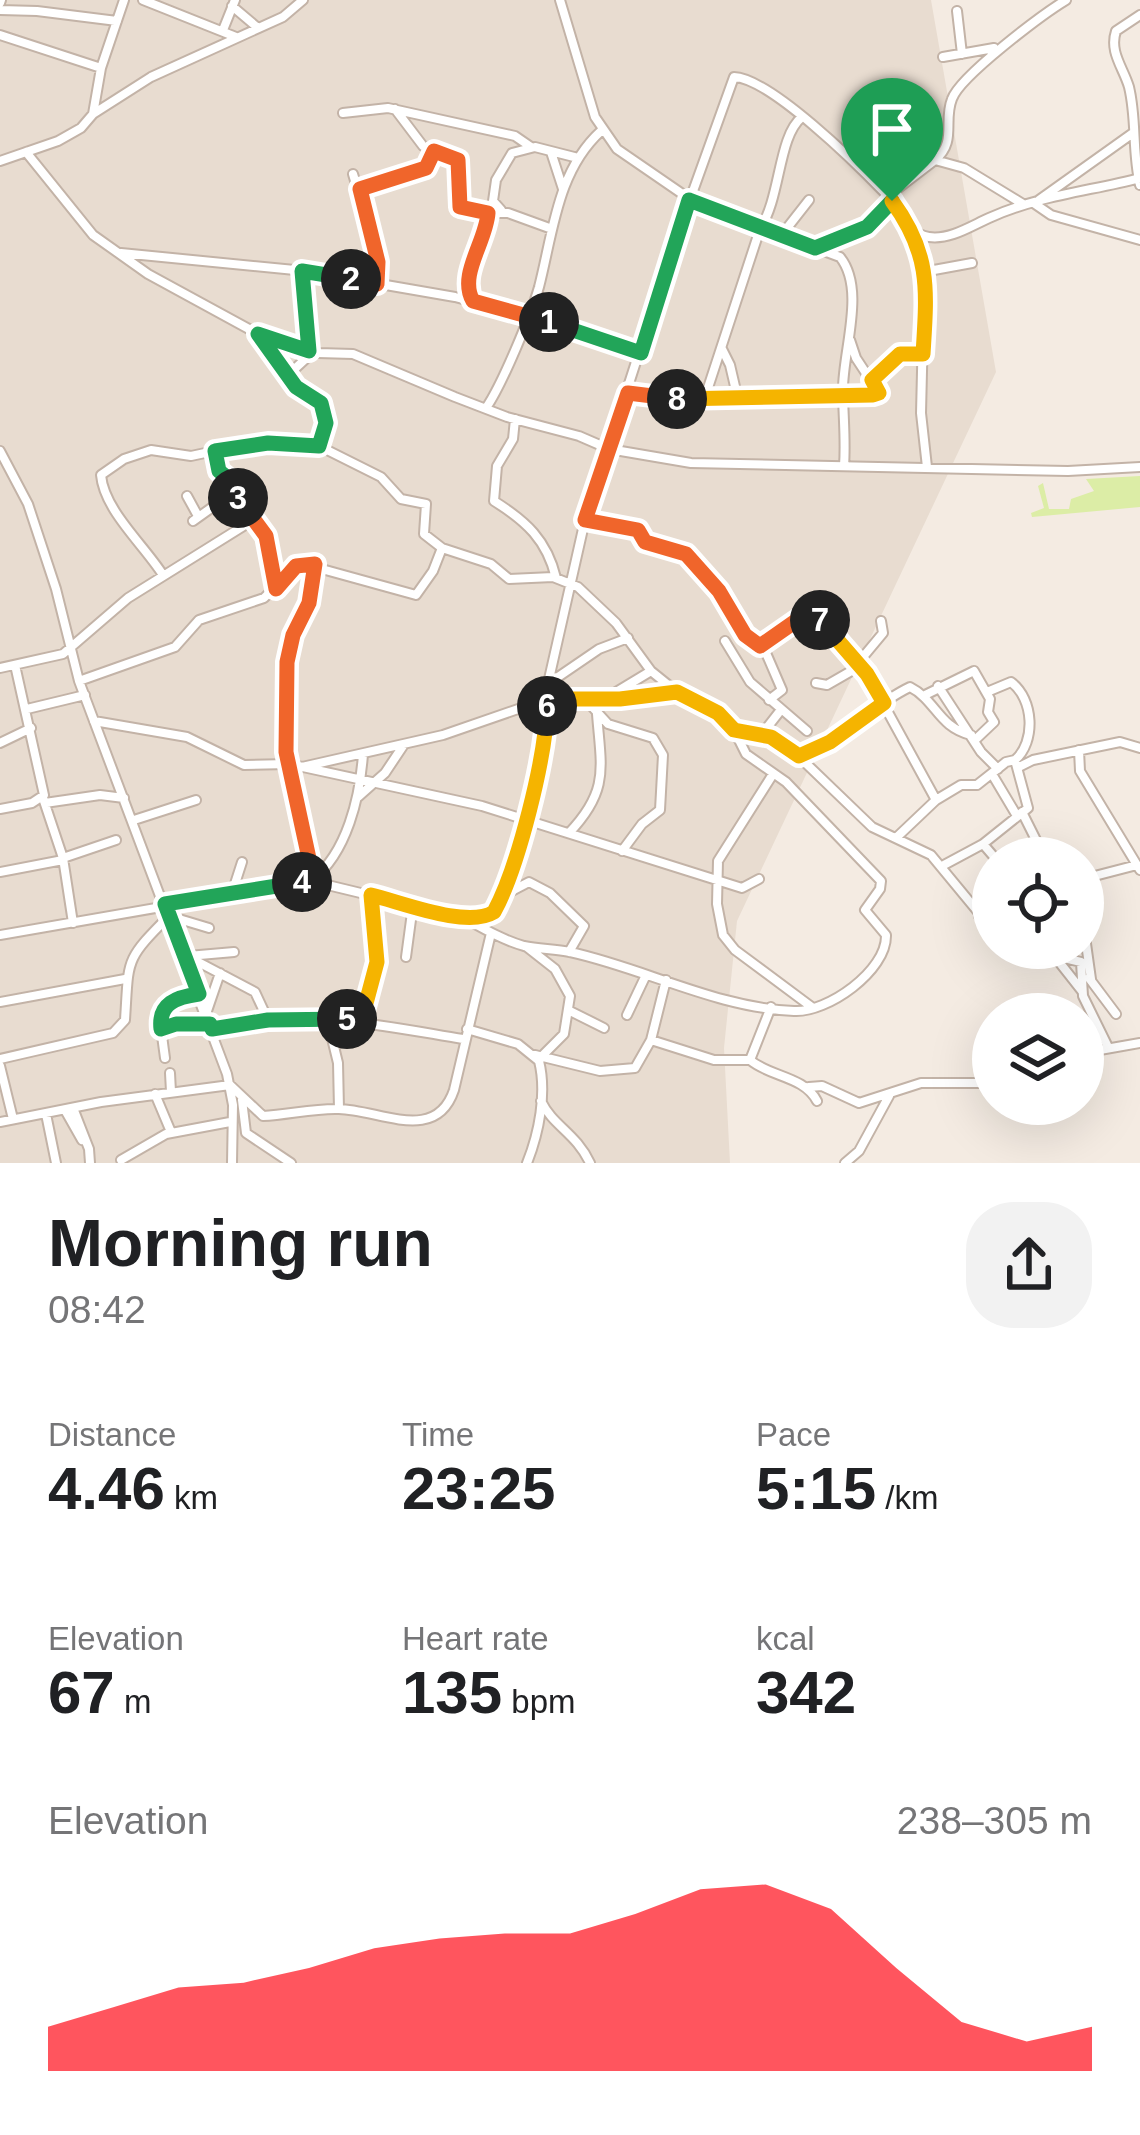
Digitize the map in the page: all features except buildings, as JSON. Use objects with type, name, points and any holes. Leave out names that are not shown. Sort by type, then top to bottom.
[{"type":"street","points":[[66,15],[70,0]]},
{"type":"street","points":[[93,114],[101,68],[124,0]]},
{"type":"street","points":[[143,0],[237,38]]},
{"type":"street","points":[[0,161],[49,146],[151,77],[283,17],[303,0]]},
{"type":"street","points":[[560,0],[601,131],[617,149],[689,200],[840,256],[848,267],[844,466]]},
{"type":"street","points":[[815,248],[867,227],[890,199],[935,160],[949,141],[953,95],[998,48],[1066,0]]},
{"type":"street","points":[[223,30],[233,3],[258,28]]},
{"type":"street","points":[[0,4],[117,21]]},
{"type":"street","points":[[957,11],[962,54]]},
{"type":"street","points":[[916,233],[950,236],[1032,203],[1139,180],[1132,101],[1113,40],[1117,31],[1140,14]]},
{"type":"street","points":[[0,35],[101,68]]},
{"type":"street","points":[[943,57],[998,48]]},
{"type":"street","points":[[464,918],[490,916],[502,895],[546,732],[549,679],[585,520],[734,77],[755,84],[802,118],[890,199],[916,233],[923,272],[922,415],[927,467]]},
{"type":"street","points":[[343,113],[395,109],[515,136],[531,147],[578,158]]},
{"type":"street","points":[[395,109],[416,140],[458,160],[460,207],[502,212],[552,229]]},
{"type":"street","points":[[704,400],[771,207],[790,129],[802,118]]},
{"type":"street","points":[[486,408],[528,316],[563,189],[578,158],[601,131]]},
{"type":"street","points":[[1032,203],[1132,133]]},
{"type":"street","points":[[502,212],[492,197],[496,180],[512,153],[531,147]]},
{"type":"street","points":[[551,150],[563,189]]},
{"type":"street","points":[[360,189],[426,168],[434,151]]},
{"type":"street","points":[[26,152],[86,229],[118,253],[258,334],[311,351],[353,354],[515,419],[609,449],[691,464],[1068,471],[1140,466]]},
{"type":"street","points":[[935,160],[964,168],[1051,215],[1140,241]]},
{"type":"street","points":[[353,174],[378,262],[377,284]]},
{"type":"street","points":[[780,237],[809,200]]},
{"type":"street","points":[[473,301],[467,281],[482,245],[488,213]]},
{"type":"street","points":[[118,253],[302,271],[473,301],[641,353]]},
{"type":"street","points":[[923,272],[972,263]]},
{"type":"street","points":[[302,271],[311,351]]},
{"type":"street","points":[[628,393],[704,400],[737,395],[881,393],[856,358],[848,333]]},
{"type":"street","points":[[258,334],[288,375],[325,410],[326,429],[319,446]]},
{"type":"street","points":[[721,348],[737,395]]},
{"type":"street","points":[[288,375],[311,351]]},
{"type":"street","points":[[872,380],[900,354],[923,354]]},
{"type":"street","points":[[515,419],[513,439],[497,466],[494,501],[541,538],[556,578]]},
{"type":"street","points":[[0,935],[310,881],[464,918],[526,946],[569,952],[720,997],[796,1012],[850,988],[881,960],[886,935],[866,910],[881,881],[833,828],[746,754],[734,730],[718,713],[677,692],[650,671],[608,614],[570,582],[512,580],[485,561],[442,548],[424,534],[426,504],[401,499],[381,477],[319,446],[268,443],[184,456],[151,450],[124,459],[100,478],[124,522],[164,575]]},
{"type":"street","points":[[215,451],[219,471],[230,480],[270,547],[276,589]]},
{"type":"street","points":[[0,452],[28,504],[94,721],[207,1012],[230,1084],[232,1163]]},
{"type":"street","points":[[188,496],[196,519],[214,506],[240,503]]},
{"type":"street","points":[[0,668],[51,659],[164,575],[254,520]]},
{"type":"street","points":[[585,520],[638,530],[645,542],[686,554],[719,591],[745,635],[772,663],[782,690],[770,700]]},
{"type":"street","points":[[80,681],[176,647],[199,620],[264,598],[296,566],[315,564],[416,595],[442,548]]},
{"type":"street","points":[[310,881],[286,752],[287,662],[293,635],[309,603],[315,564]]},
{"type":"street","points":[[760,646],[809,616],[826,626],[884,703],[936,800]]},
{"type":"street","points":[[816,683],[827,685],[859,665],[883,633],[881,621]]},
{"type":"street","points":[[549,679],[628,638]]},
{"type":"street","points":[[725,641],[744,675],[807,731]]},
{"type":"street","points":[[15,665],[44,801],[63,859],[73,922]]},
{"type":"street","points":[[923,696],[971,670],[987,692],[987,710],[994,724],[973,737]]},
{"type":"street","points":[[607,698],[650,671]]},
{"type":"street","points":[[987,692],[1011,682],[1022,692],[1029,735],[1017,764],[1028,804],[992,837]]},
{"type":"street","points":[[938,686],[1033,837]]},
{"type":"street","points":[[799,756],[830,742],[910,688],[948,726],[973,737]]},
{"type":"street","points":[[302,767],[464,729],[547,699],[677,692]]},
{"type":"street","points":[[27,709],[85,695]]},
{"type":"street","points":[[585,699],[613,727],[650,735],[663,755],[660,810],[622,850]]},
{"type":"street","points":[[762,734],[780,710]]},
{"type":"street","points":[[569,833],[589,810],[602,783],[597,712]]},
{"type":"street","points":[[94,721],[187,737],[244,765],[289,764],[482,806],[747,888],[759,879]]},
{"type":"street","points":[[0,743],[32,728]]},
{"type":"street","points":[[734,730],[762,734],[799,756],[872,827],[922,849],[942,866],[972,907]]},
{"type":"street","points":[[897,837],[936,800],[962,785],[977,785],[1009,760],[1017,764],[1122,742],[1140,748]]},
{"type":"street","points":[[357,799],[403,745]]},
{"type":"street","points":[[1079,750],[1080,771],[1139,867],[1104,874]]},
{"type":"street","points":[[310,881],[331,864],[357,799],[363,754]]},
{"type":"street","points":[[772,773],[756,806],[719,859],[715,880],[723,931],[744,960],[800,994],[813,1008]]},
{"type":"street","points":[[0,809],[100,795],[126,799]]},
{"type":"street","points":[[134,820],[196,800]]},
{"type":"street","points":[[0,872],[63,859],[116,840]]},
{"type":"street","points":[[942,866],[972,850]]},
{"type":"street","points":[[231,894],[242,862]]},
{"type":"street","points":[[502,895],[531,882],[550,893],[584,926],[569,952]]},
{"type":"street","points":[[361,1022],[377,962],[371,895]]},
{"type":"street","points":[[406,957],[413,905]]},
{"type":"street","points":[[169,916],[209,928]]},
{"type":"street","points":[[13,1119],[0,1063],[120,1028],[125,1011],[124,979],[134,955],[169,916]]},
{"type":"street","points":[[230,1084],[263,1116],[339,1109],[415,1120],[438,1116],[454,1090],[491,933]]},
{"type":"street","points":[[526,946],[558,973],[569,991],[564,1034],[538,1056]]},
{"type":"street","points":[[184,955],[234,952]]},
{"type":"street","points":[[184,955],[255,992],[268,1020]]},
{"type":"street","points":[[1065,969],[1082,991],[1108,1047]]},
{"type":"street","points":[[1083,969],[1116,1014]]},
{"type":"street","points":[[1082,991],[1086,969]]},
{"type":"street","points":[[192,977],[217,971]]},
{"type":"street","points":[[207,1012],[217,971]]},
{"type":"street","points":[[627,1015],[646,975]]},
{"type":"street","points":[[0,1002],[124,979]]},
{"type":"street","points":[[161,1029],[176,1024],[211,1027],[327,1018],[465,1034],[518,1044],[538,1056],[600,1071],[626,1071],[640,1064],[651,1040],[666,980]]},
{"type":"street","points":[[165,1058],[160,1016],[170,1002],[199,994]]},
{"type":"street","points":[[750,1060],[771,1007]]},
{"type":"street","points":[[570,1011],[604,1028]]},
{"type":"street","points":[[327,1018],[338,1064],[339,1109]]},
{"type":"street","points":[[651,1040],[714,1060],[750,1060],[854,1103],[941,1081],[972,1082]]},
{"type":"street","points":[[1104,1048],[1140,1043]]},
{"type":"street","points":[[527,1163],[536,1138],[540,1100],[538,1056]]},
{"type":"street","points":[[170,1073],[171,1092]]},
{"type":"street","points":[[0,1122],[230,1084]]},
{"type":"street","points":[[809,1088],[817,1100]]},
{"type":"street","points":[[155,1094],[171,1132]]},
{"type":"street","points":[[845,1163],[860,1148],[890,1095]]},
{"type":"street","points":[[242,1098],[245,1132],[291,1163]]},
{"type":"street","points":[[540,1100],[548,1115],[579,1142],[590,1163]]},
{"type":"street","points":[[69,1109],[72,1128],[85,1142],[90,1163]]},
{"type":"street","points":[[46,1114],[56,1163]]},
{"type":"street","points":[[121,1160],[171,1132],[230,1123]]},
{"type":"shaded area","points":[[0,0],[931,0],[996,372],[737,921],[724,1048],[730,1163],[0,1163]]},
{"type":"green space","points":[[1140,476],[1140,507],[1032,517],[1031,513],[1044,508],[1038,486],[1043,483],[1049,509],[1069,509],[1071,499],[1094,491],[1086,479]]},
{"type":"route","points":[[434,151],[456,158],[459,206],[488,213],[482,245],[467,281],[473,301],[641,353],[689,200],[815,248],[867,227],[892,201],[916,233],[921,251],[923,354],[898,356],[872,380],[879,393],[866,396],[737,395],[699,400],[628,393],[585,520],[638,530],[645,542],[686,554],[719,591],[745,635],[760,646],[803,616],[818,618],[867,674],[884,703],[830,742],[799,756],[771,737],[734,730],[718,713],[677,692],[620,699],[547,699],[546,732],[535,784],[492,915],[464,918],[371,895],[377,962],[361,1022],[320,1018],[161,1029],[160,1016],[170,1002],[199,994],[165,904],[310,881],[286,752],[287,662],[293,635],[309,603],[315,564],[300,563],[276,589],[266,536],[243,507],[230,480],[219,471],[215,451],[247,444],[319,446],[323,440],[326,416],[321,403],[296,387],[258,334],[309,351],[302,271],[377,284],[378,262],[360,189],[430,166],[434,151]]}]
